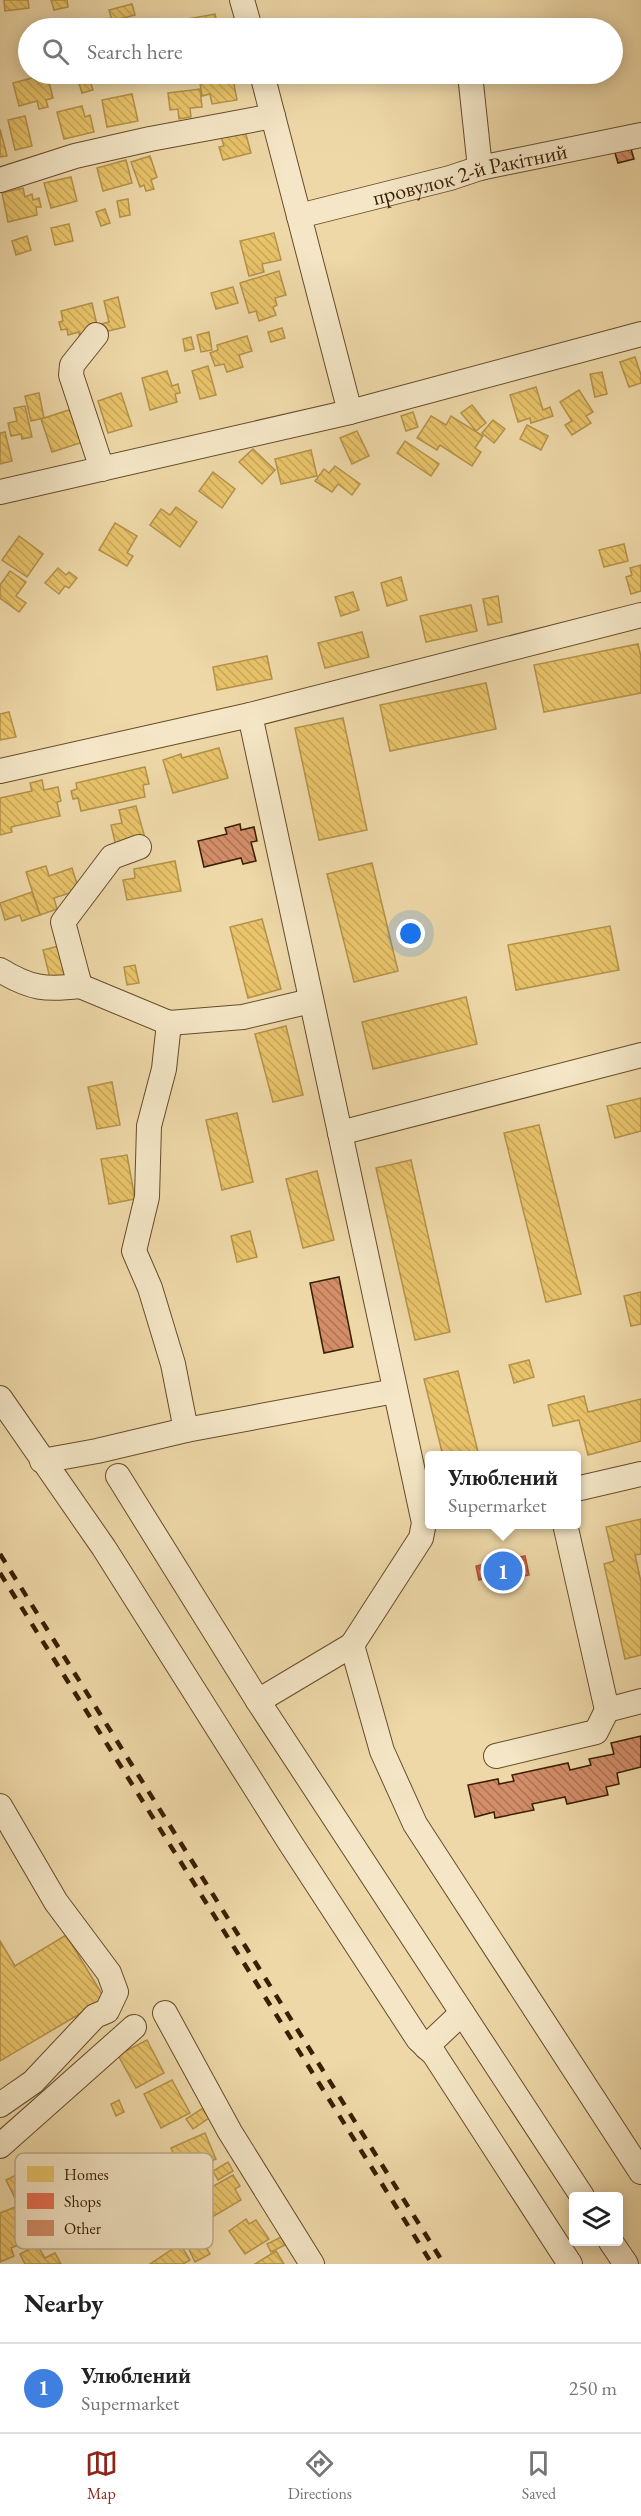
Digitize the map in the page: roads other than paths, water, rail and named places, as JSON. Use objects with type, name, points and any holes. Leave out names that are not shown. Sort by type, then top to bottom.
[{"type":"street","points":[[242,0],[247,18]]},
{"type":"street","points":[[264,84],[350,412]]},
{"type":"street","points":[[471,84],[480,168]]},
{"type":"street","points":[[0,180],[75,156],[150,139],[273,116]]},
{"type":"street","name":"провулок 2-й Ракітний","points":[[299,216],[450,178],[480,168],[641,135]]},
{"type":"street","points":[[96,334],[72,365],[71,375],[102,468]]},
{"type":"street","points":[[0,492],[350,412],[641,334]]},
{"type":"street","points":[[0,771],[250,715],[641,615]]},
{"type":"street","points":[[250,715],[395,1391],[425,1515]]},
{"type":"street","points":[[80,986],[63,922],[112,856],[139,847]]},
{"type":"street","points":[[0,970],[13,978],[47,989],[80,986],[169,1023],[243,1017],[311,1001]]},
{"type":"street","points":[[169,1023],[164,1069],[149,1126],[147,1197],[134,1251],[150,1288],[173,1364],[186,1430]]},
{"type":"street","points":[[339,1133],[641,1055]]},
{"type":"street","points":[[42,1461],[186,1430],[395,1391]]},
{"type":"street","points":[[0,1398],[104,1548],[289,1841],[418,2038],[434,2054],[570,2264]]},
{"type":"street","points":[[581,1488],[641,1474]]},
{"type":"street","points":[[118,1476],[258,1701],[579,2192]]},
{"type":"street","points":[[258,1701],[352,1645],[421,1538],[425,1528]]},
{"type":"street","points":[[496,1756],[596,1732],[607,1710],[566,1529]]},
{"type":"street","points":[[352,1645],[382,1751],[415,1824],[641,2172]]},
{"type":"street","points":[[607,1710],[641,1701]]},
{"type":"street","points":[[0,1806],[56,1902],[109,1973],[116,1992],[107,2011],[95,2016],[33,2082],[0,2105]]},
{"type":"street","points":[[165,2013],[230,2132],[312,2264]]},
{"type":"street","points":[[426,2047],[462,2013]]},
{"type":"street","points":[[0,2146],[134,2026]]},
{"type":"street","points":[[614,2246],[626,2264]]},
{"type":"railway","points":[[0,1554],[444,2264]]},
{"type":"railway","points":[[0,1573],[432,2264]]},
{"type":"place","name":"Улюблений","points":[[503,1571]]}]
